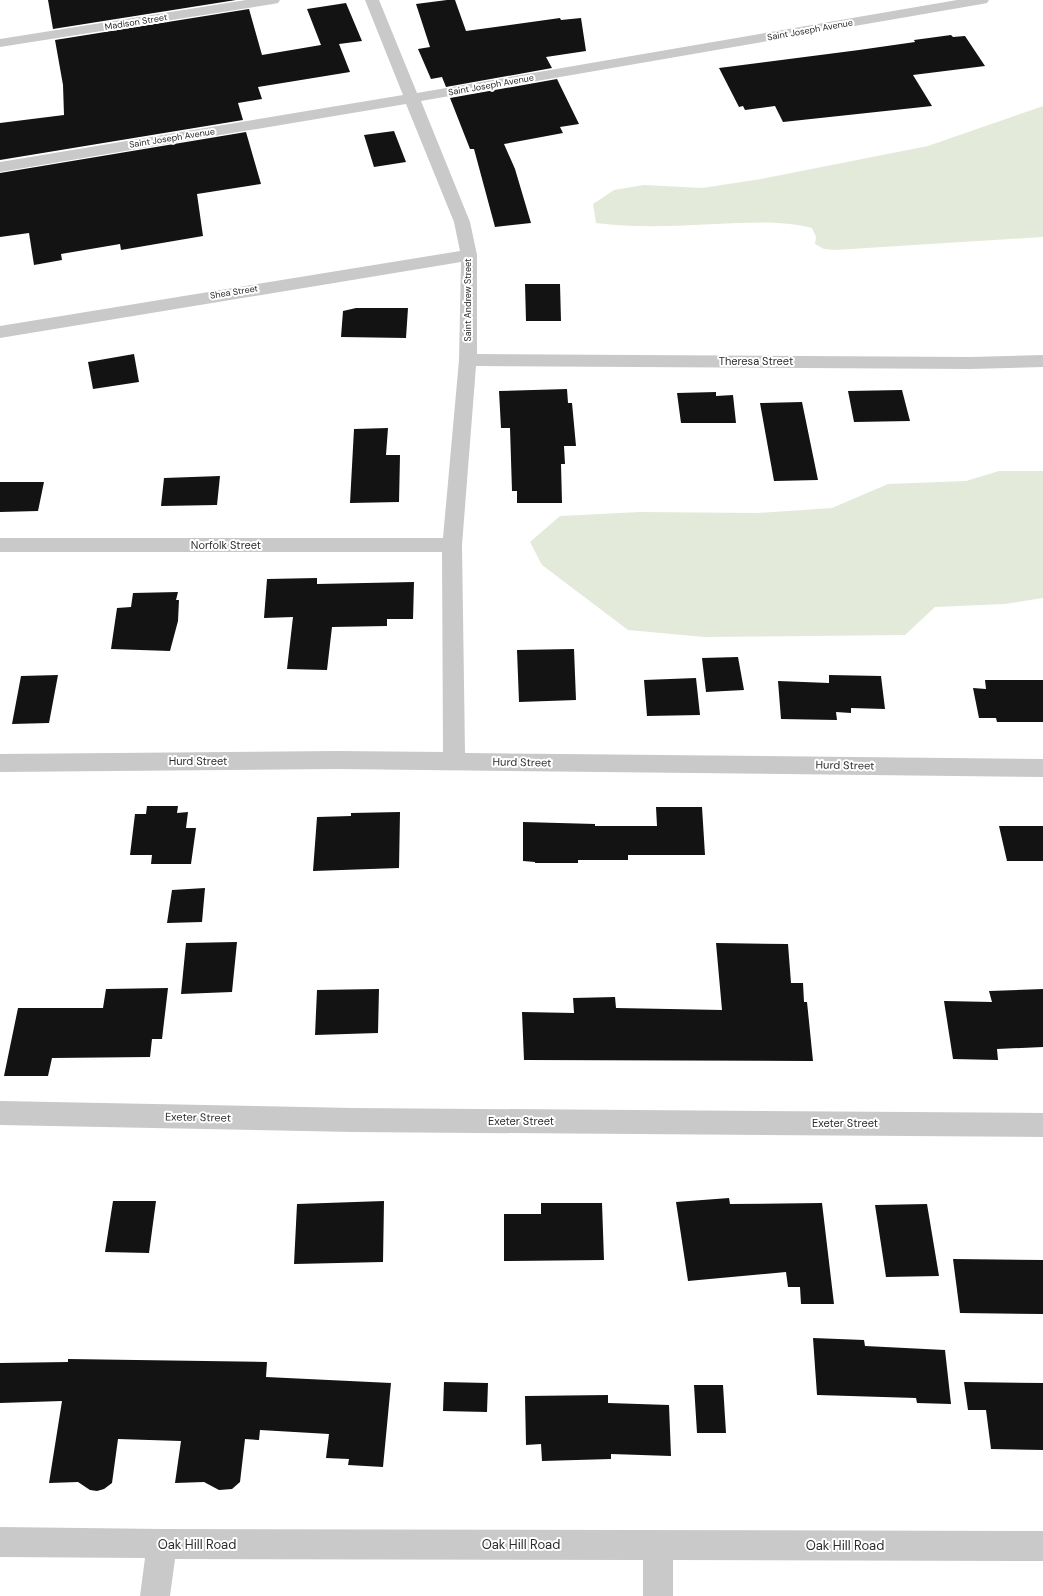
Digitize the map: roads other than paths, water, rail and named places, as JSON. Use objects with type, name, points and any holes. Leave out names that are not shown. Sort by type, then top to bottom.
[{"type":"street","name":"Madison Street","points":[[0,43],[273,0]]},
{"type":"street","name":"Saint Andrew Street","points":[[372,0],[462,222],[469,255],[468,360],[452,545],[454,761]]},
{"type":"street","name":"Saint Joseph Avenue","points":[[0,167],[982,0]]},
{"type":"street","name":"Shea Street","points":[[0,332],[469,255]]},
{"type":"street","name":"Theresa Street","points":[[468,360],[1043,362]]},
{"type":"street","name":"Norfolk Street","points":[[0,545],[452,545]]},
{"type":"street","name":"Hurd Street","points":[[0,763],[337,760],[1043,768]]},
{"type":"street","name":"Exeter Street","points":[[0,1113],[361,1120],[1043,1125]]},
{"type":"street","name":"Oak Hill Road","points":[[0,1542],[162,1544],[1043,1546]]},
{"type":"street","points":[[156,1596],[162,1544]]},
{"type":"street","points":[[658,1544],[658,1596]]}]
